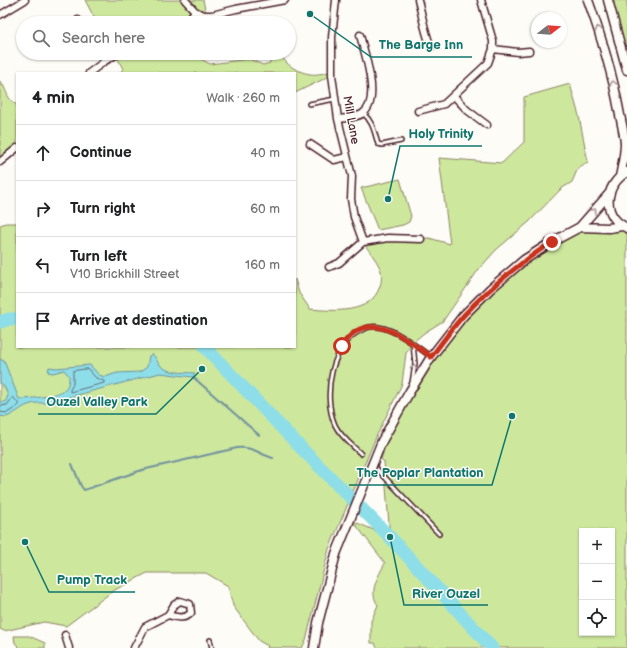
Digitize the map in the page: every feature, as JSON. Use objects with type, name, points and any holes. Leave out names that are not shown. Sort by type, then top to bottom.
[{"type":"street","points":[[0,15],[25,0]]},
{"type":"street","points":[[185,0],[195,11],[204,15],[212,15],[285,0]]},
{"type":"street","name":"Mill Lane","points":[[336,0],[332,37],[332,64],[335,99],[338,119],[352,176],[351,198],[354,217],[363,242]]},
{"type":"street","points":[[418,0],[426,30],[426,37],[431,47]]},
{"type":"street","points":[[418,111],[444,104],[488,63],[493,49],[492,36],[481,0]]},
{"type":"street","points":[[314,648],[318,623],[336,554],[382,441],[431,357],[463,316],[490,289],[524,260],[552,242],[580,227],[609,194],[620,177],[625,148],[622,125],[607,57],[588,0]]},
{"type":"street","points":[[608,0],[627,70]]},
{"type":"street","points":[[191,16],[195,11]]},
{"type":"street","points":[[338,119],[354,117],[364,113],[371,98],[371,79],[360,35]]},
{"type":"street","points":[[493,49],[518,52],[529,51]]},
{"type":"street","points":[[90,72],[105,61]]},
{"type":"street","points":[[454,96],[467,110],[487,125]]},
{"type":"street","points":[[310,144],[334,160],[347,157]]},
{"type":"street","points":[[0,162],[16,149]]},
{"type":"street","points":[[609,194],[609,207],[611,212],[614,218],[625,227]]},
{"type":"street","points":[[580,227],[625,227]]},
{"type":"street","points":[[329,267],[339,263],[363,242],[388,238],[421,240]]},
{"type":"street","points":[[134,648],[146,627],[168,615]]},
{"type":"street","points":[[65,635],[69,648]]},
{"type":"lane","points":[[309,104],[335,99]]},
{"type":"lane","points":[[364,113],[370,119],[378,144],[382,145],[401,141]]},
{"type":"lane","points":[[362,454],[341,434],[332,416],[330,405],[330,381],[338,356],[346,340],[353,334],[368,327],[378,326],[413,344],[431,357]]},
{"type":"lane","points":[[410,391],[415,364],[413,344]]},
{"type":"lane","points":[[376,468],[439,534]]},
{"type":"lane","points":[[210,640],[212,648]]},
{"type":"green space","points":[[85,0],[203,0],[207,16],[93,16]]},
{"type":"green space","points":[[608,0],[627,0],[627,70]]},
{"type":"green space","points":[[118,60],[203,60],[210,64],[251,60],[263,65],[270,63],[270,60],[284,60],[296,70],[305,73],[321,74],[332,71],[332,75],[296,93],[296,72],[121,72],[123,69]]},
{"type":"green space","points":[[0,81],[13,103],[16,104],[16,149],[0,162]]},
{"type":"green space","points":[[570,84],[579,116],[588,162],[578,168],[572,182],[561,189],[529,222],[496,250],[479,269],[443,321],[424,333],[412,343],[406,353],[402,384],[376,437],[329,549],[306,640],[302,648],[267,648],[268,646],[259,641],[233,606],[228,586],[206,573],[147,573],[113,591],[66,626],[44,622],[4,631],[0,629],[0,225],[6,223],[16,223],[16,348],[296,348],[296,282],[299,293],[310,309],[340,310],[360,307],[375,295],[381,281],[381,270],[363,242],[429,238],[450,244],[439,158],[502,163],[524,142],[524,97]]},
{"type":"green space","points":[[400,179],[411,216],[409,222],[403,225],[378,230],[361,188]]},
{"type":"green space","points":[[580,227],[627,228],[627,648],[377,648],[375,643],[371,643],[371,621],[378,605],[375,600],[374,589],[385,563],[356,525],[348,519],[390,537],[384,462],[381,459],[383,453],[382,441],[410,391],[463,316],[524,260]]},
{"type":"green space","points":[[14,636],[29,636],[45,643],[45,648],[20,648],[15,643]]},
{"type":"water","points":[[152,354],[162,367],[176,372],[195,373],[193,377],[160,373],[47,403],[25,406],[7,417],[0,416],[0,402],[5,402],[8,396],[5,388],[0,382],[0,359],[4,361],[19,399],[24,399],[51,395],[66,388],[69,376],[64,370],[53,373],[48,372],[49,367],[56,368],[90,365],[99,375],[105,377],[117,373],[140,372],[147,367],[149,356]]},
{"type":"waterway","points":[[0,322],[9,319],[16,319]]},
{"type":"waterway","points":[[206,348],[303,450],[390,537],[492,648]]},
{"type":"waterway","points":[[193,377],[259,435]]},
{"type":"waterway","points":[[72,464],[84,490],[142,470],[237,448],[251,449],[273,458]]},
{"type":"place","name":"The Barge Inn","points":[[310,14]]},
{"type":"place","name":"Holy Trinity","points":[[388,199]]},
{"type":"place","name":"Ouzel Valley Park","points":[[202,369]]},
{"type":"place","name":"The Poplar Plantation","points":[[512,416]]},
{"type":"place","name":"River Ouzel","points":[[390,537]]},
{"type":"place","name":"Pump Track","points":[[25,542]]},
{"type":"route","points":[[342,346],[346,340],[360,330],[378,326],[407,340],[431,357],[463,316],[490,289],[524,260],[552,242]]}]
